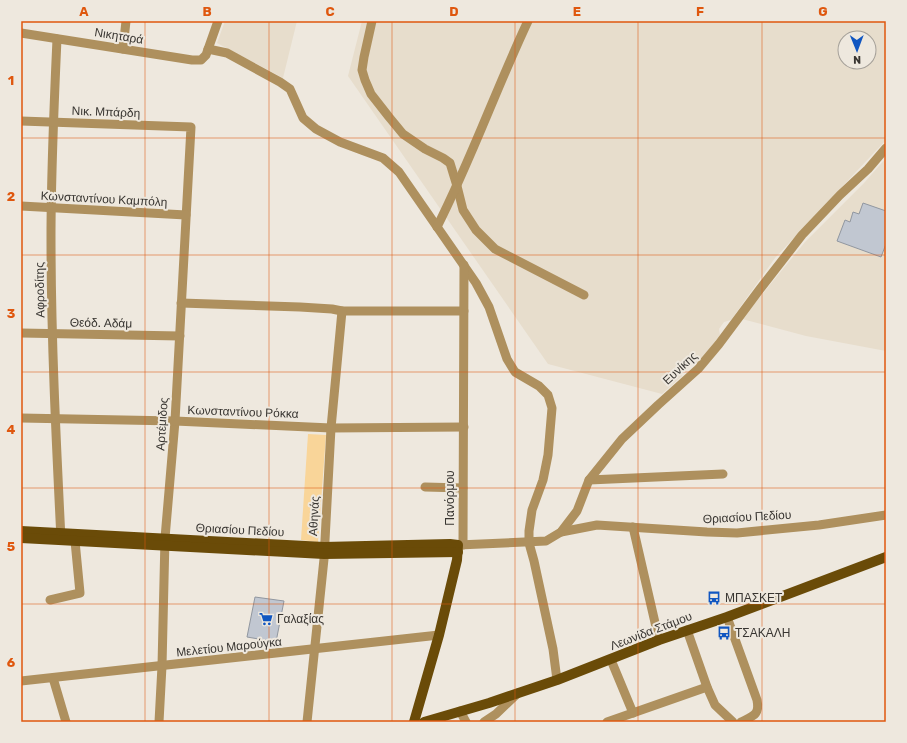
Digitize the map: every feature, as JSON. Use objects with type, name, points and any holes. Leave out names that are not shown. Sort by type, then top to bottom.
[{"type":"main road","name":"Θριασίου Πεδίου","points":[[21,531],[61,537],[75,541],[165,542]]},
{"type":"main road","name":"Θριασίου Πεδίου","points":[[21,538],[61,537],[324,551],[450,544],[459,547]]},
{"type":"main road","name":"Πανόρμου","points":[[414,722],[439,635],[459,547]]},
{"type":"main road","name":"Λεωνίδα Στάμου","points":[[424,722],[557,680],[660,640],[727,617],[886,557]]},
{"type":"street","points":[[123,49],[126,21]]},
{"type":"street","points":[[218,21],[208,49],[227,53],[290,89],[303,118],[316,129],[340,142],[383,158],[399,172],[476,283],[489,307],[507,359],[515,372],[539,386],[548,395],[552,408],[548,455],[543,480],[532,510],[528,531],[529,543],[553,649],[557,680]]},
{"type":"street","points":[[372,21],[362,70],[371,94],[402,134],[450,163],[458,186],[463,210],[476,230],[495,249],[584,295]]},
{"type":"street","points":[[437,227],[458,186],[506,68],[528,21]]},
{"type":"street","name":"Νικηταρά","points":[[21,33],[192,60],[201,60],[208,49]]},
{"type":"street","name":"Αφροδίτης","points":[[57,39],[51,208],[52,334],[61,537]]},
{"type":"street","name":"Νικ. Μπάρδη","points":[[21,121],[191,127]]},
{"type":"street","name":"Αρτέμιδος","points":[[159,722],[165,542],[175,421],[191,127]]},
{"type":"street","name":"Ευνίκης","points":[[459,547],[546,541],[561,532],[577,511],[589,480],[622,439],[698,369],[719,344],[802,235],[840,195],[868,169],[886,148]]},
{"type":"street","name":"Κωνσταντίνου Καμπόλη","points":[[21,206],[186,215]]},
{"type":"street","name":"Πανόρμου","points":[[459,547],[463,488],[464,264]]},
{"type":"street","points":[[182,303],[300,307],[342,311],[464,311]]},
{"type":"street","name":"Αθηνάς","points":[[307,722],[324,551],[331,428],[342,311]]},
{"type":"street","name":"Θεόδ. Αδάμ","points":[[21,333],[180,336]]},
{"type":"street","name":"Κωνσταντίνου Ρόκκα","points":[[21,418],[175,421],[331,428],[464,427]]},
{"type":"street","points":[[589,480],[723,474]]},
{"type":"street","points":[[424,488],[463,488]]},
{"type":"street","name":"Θριασίου Πεδίου","points":[[561,532],[596,525],[707,532],[737,532],[830,524],[886,515]]},
{"type":"street","points":[[633,527],[660,640]]},
{"type":"street","points":[[50,600],[80,593],[75,541]]},
{"type":"street","points":[[727,617],[757,700],[758,708],[755,715],[741,722]]},
{"type":"street","points":[[687,630],[707,687],[715,704],[734,722]]},
{"type":"street","name":"Μελετίου Μαρούγκα","points":[[21,681],[439,635]]},
{"type":"street","points":[[611,660],[633,712]]},
{"type":"street","points":[[53,678],[66,722]]},
{"type":"street","points":[[607,722],[707,687]]},
{"type":"street","points":[[484,722],[496,714],[518,693]]},
{"type":"street","points":[[460,711],[466,722]]},
{"type":"shaded area","points":[[225,21],[297,21],[283,78],[217,43]]},
{"type":"shaded area","points":[[362,21],[886,21],[886,140],[775,258],[731,320],[724,322],[719,329],[720,335],[704,357],[696,365],[692,365],[682,372],[682,376],[662,394],[548,364],[348,76]]},
{"type":"shaded area","points":[[886,158],[886,351],[806,336],[742,319],[805,242],[864,183]]},
{"type":"shaded area","points":[[308,434],[326,435],[318,542],[301,540]]},
{"type":"building","points":[[863,203],[886,211],[886,244],[881,257],[837,241],[845,220],[850,222],[853,212],[859,214]]},
{"type":"building","name":"Γαλαξίας","points":[[255,597],[284,601],[276,642],[247,637]]},
{"type":"place","name":"ΜΠΑΣΚΕΤ","points":[[714,598]]},
{"type":"place","name":"Γαλαξίας","points":[[266,619]]},
{"type":"place","name":"ΤΣΑΚΑΛΗ","points":[[724,633]]}]
